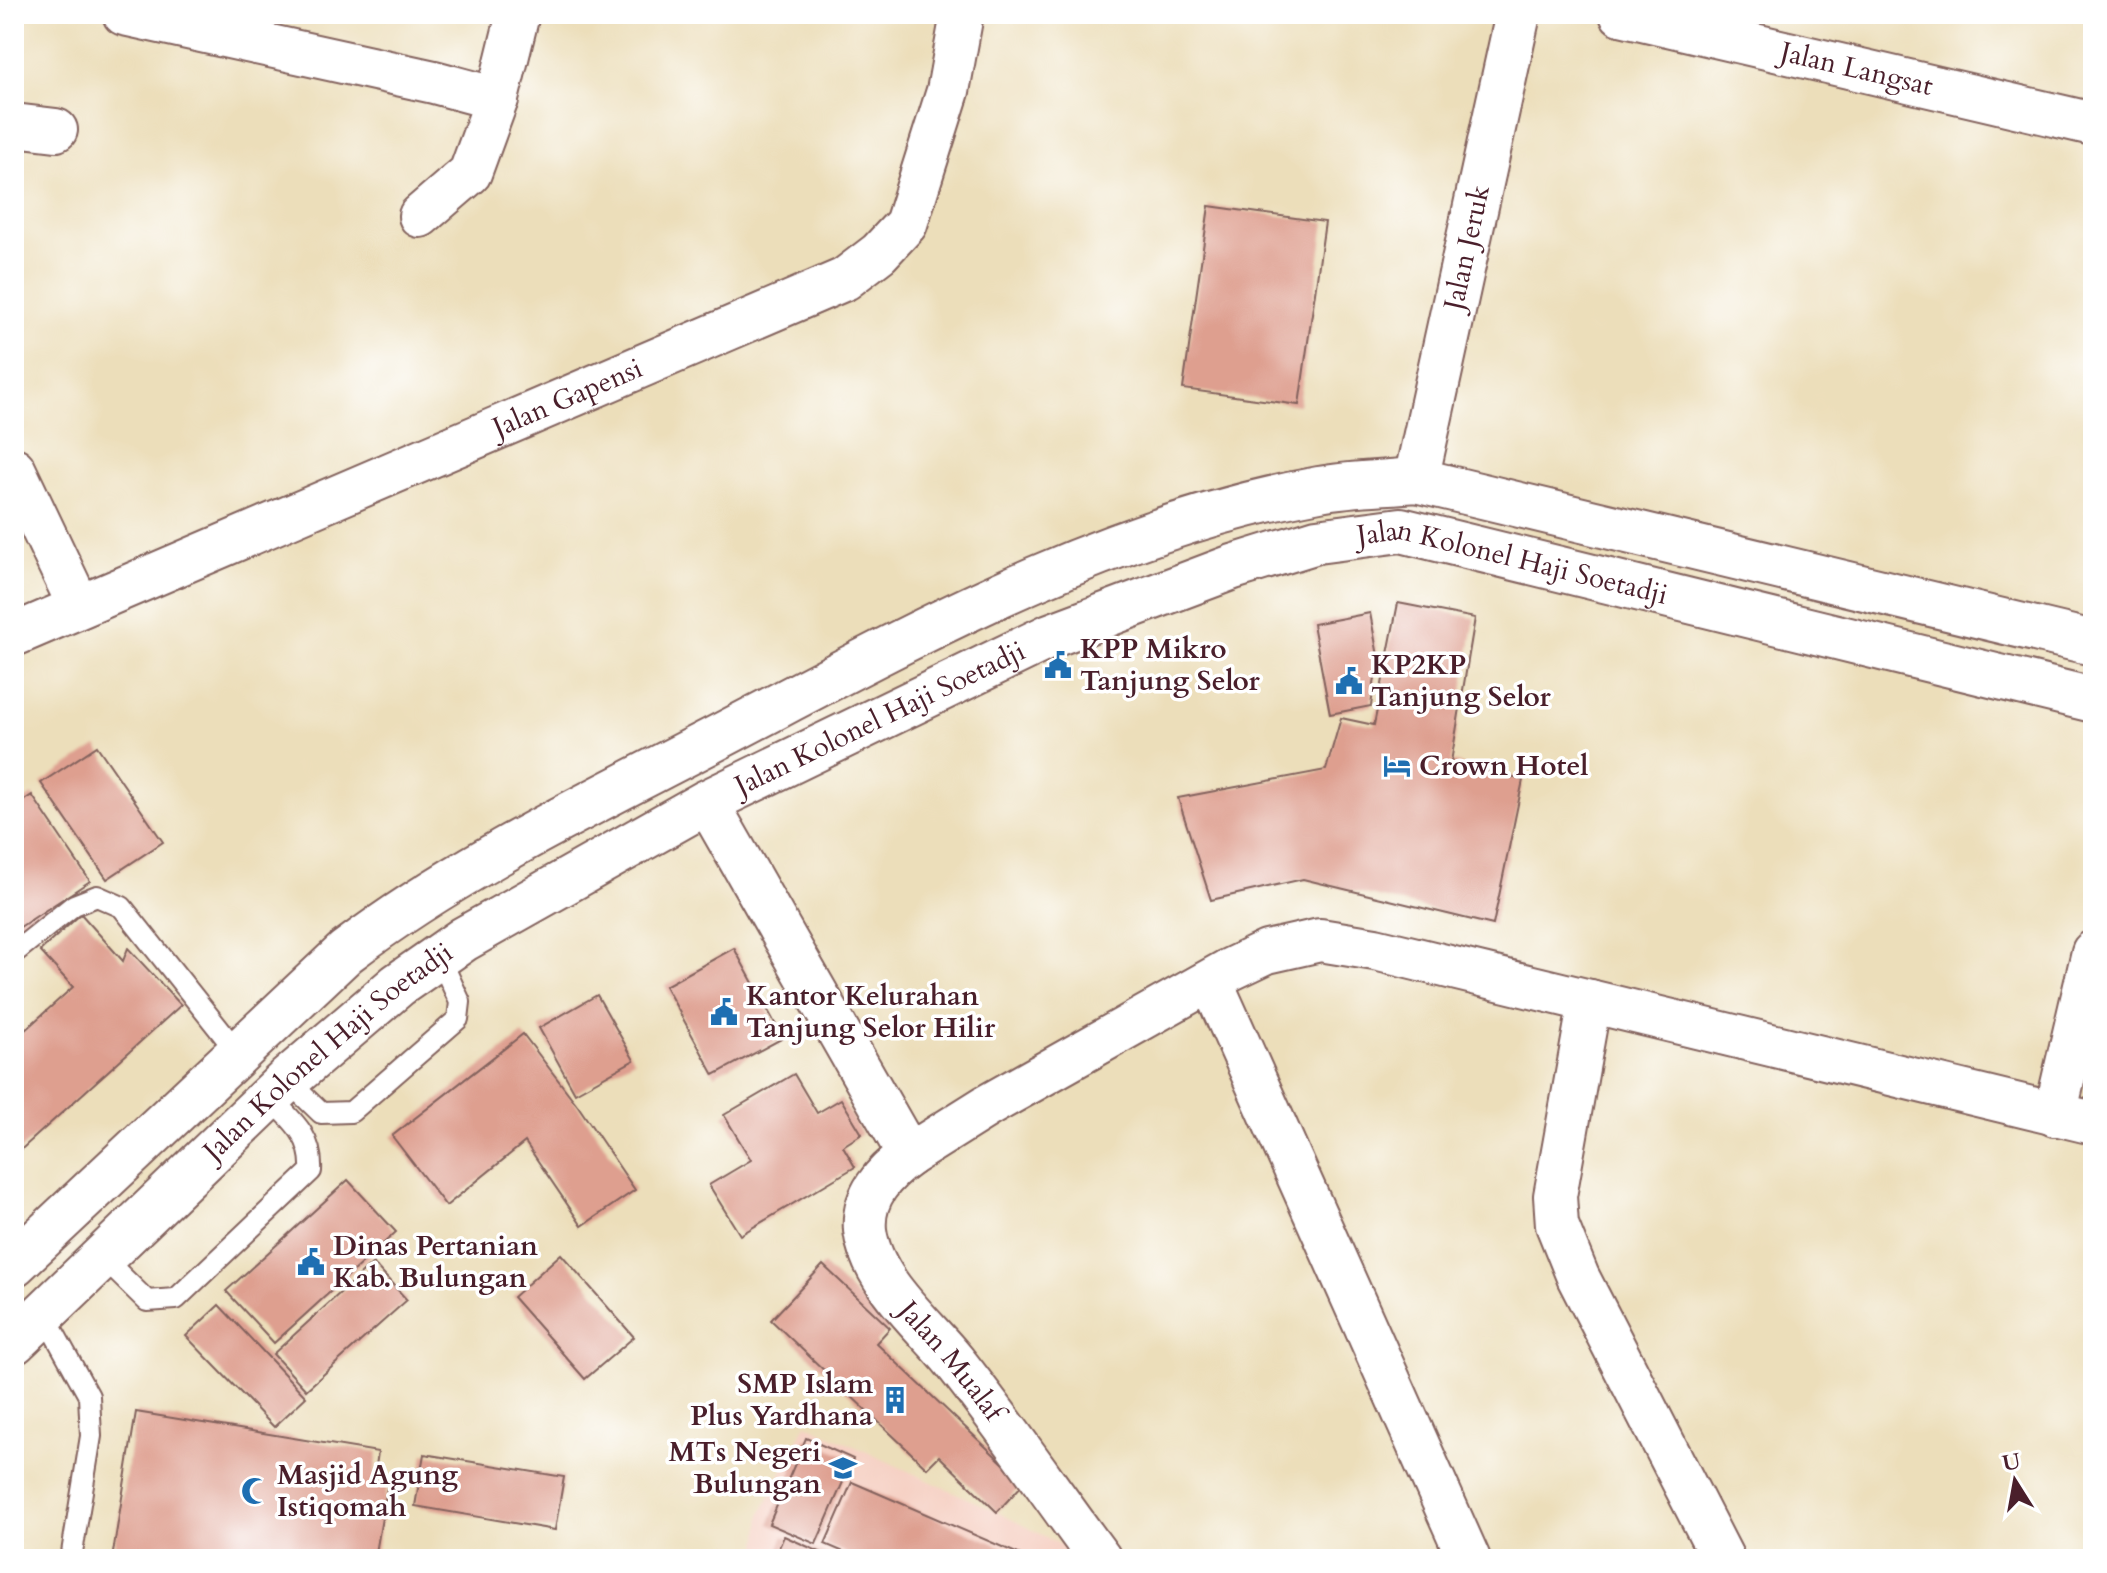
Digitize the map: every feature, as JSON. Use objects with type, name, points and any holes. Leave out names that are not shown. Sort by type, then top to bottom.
[{"type":"main road","name":"Jalan Jeruk","points":[[1416,480],[1518,14]]},
{"type":"main road","name":"Jalan Kolonel Haji Soetadji","points":[[14,1264],[346,952],[389,920],[533,834],[918,633],[1043,574],[1234,508],[1322,489],[1416,480],[2093,643]]},
{"type":"main road","name":"Jalan Kolonel Haji Soetadji","points":[[28,1328],[278,1089],[398,985],[439,956],[707,802],[1050,636],[1233,567],[1303,546],[1401,530],[2093,700]]},
{"type":"street","points":[[124,14],[434,82],[497,99]]},
{"type":"street","points":[[420,216],[470,173],[497,99],[518,14]]},
{"type":"street","name":"Jalan Gapensi","points":[[14,635],[845,279],[879,253],[906,224],[948,91],[962,14]]},
{"type":"street","name":"Jalan Langsat","points":[[1621,14],[2093,124]]},
{"type":"street","points":[[14,125],[56,130]]},
{"type":"street","points":[[14,469],[79,606]]},
{"type":"street","points":[[1401,530],[1416,480]]},
{"type":"street","points":[[707,802],[909,1155]]},
{"type":"street","name":"Jalan Mualaf","points":[[1100,1559],[954,1361],[906,1306],[872,1253],[865,1231],[866,1212],[884,1173],[909,1155],[987,1106],[1267,952],[1320,940],[1375,949],[2074,1119]]},
{"type":"street","points":[[2074,1119],[2093,952]]},
{"type":"street","points":[[1211,981],[1469,1559]]},
{"type":"street","points":[[1590,1001],[1555,1196],[1557,1225],[1578,1277],[1723,1559]]},
{"type":"lane","points":[[14,953],[74,905],[97,896],[122,907],[238,1053]]},
{"type":"lane","points":[[278,1089],[321,1113],[351,1112],[458,1019],[460,1002],[439,956]]},
{"type":"lane","points":[[102,1257],[147,1301],[159,1303],[176,1299],[311,1171],[312,1152],[278,1089]]},
{"type":"lane","points":[[28,1328],[89,1396],[91,1436],[71,1559]]},
{"type":"shaded area","name":"MTs Negeri Bulungan","points":[[806,1424],[997,1512],[1071,1550],[1077,1559],[757,1559],[761,1514]]},
{"type":"building","points":[[1209,206],[1325,222],[1299,405],[1183,389]]},
{"type":"building","name":"Crown Hotel","points":[[1398,603],[1475,618],[1451,762],[1523,780],[1493,925],[1303,879],[1211,900],[1178,798],[1326,770],[1341,718],[1374,725]]},
{"type":"building","name":"KP2KP Tanjung Selor","points":[[1370,613],[1378,656],[1371,706],[1330,714],[1313,624]]},
{"type":"building","points":[[97,746],[163,842],[107,879],[41,783]]},
{"type":"building","points":[[32,795],[90,881],[14,931],[14,807]]},
{"type":"building","points":[[81,914],[123,961],[128,948],[181,1005],[14,1156],[14,1040],[73,987],[40,951]]},
{"type":"building","name":"Kantor Kelurahan Tanjung Selor Hilir","points":[[734,948],[783,1038],[714,1075],[665,986]]},
{"type":"building","points":[[597,995],[634,1060],[575,1093],[539,1028]]},
{"type":"building","points":[[523,1034],[578,1106],[635,1190],[582,1226],[525,1142],[446,1206],[392,1136]]},
{"type":"building","points":[[794,1074],[817,1113],[841,1099],[862,1134],[843,1146],[855,1167],[740,1235],[709,1185],[751,1160],[724,1115]]},
{"type":"building","name":"Dinas Pertanian Kab. Bulungan","points":[[348,1180],[396,1232],[274,1343],[226,1291]]},
{"type":"building","points":[[561,1254],[634,1337],[585,1379],[513,1297]]},
{"type":"building","name":"Dinas Pertanian Kab. Bulungan","points":[[373,1263],[407,1300],[306,1390],[273,1354]]},
{"type":"building","name":"SMP Islam Plus Yardhana","points":[[823,1265],[890,1328],[876,1343],[1024,1483],[997,1512],[939,1456],[927,1468],[771,1320]]},
{"type":"building","points":[[219,1305],[306,1397],[274,1427],[186,1336]]},
{"type":"building","name":"Masjid Agung Istiqomah","points":[[136,1412],[378,1452],[374,1480],[388,1482],[375,1559],[112,1559]]},
{"type":"building","points":[[806,1438],[853,1459],[816,1544],[769,1524]]},
{"type":"building","points":[[424,1454],[564,1477],[555,1530],[415,1506]]},
{"type":"building","points":[[852,1482],[1030,1559],[860,1559],[825,1544]]},
{"type":"building","points":[[784,1536],[831,1557],[774,1559]]},
{"type":"place","name":"KPP Mikro Tanjung Selor","points":[[1058,665]]},
{"type":"place","name":"KP2KP Tanjung Selor","points":[[1349,681]]},
{"type":"place","name":"Crown Hotel","points":[[1397,766]]},
{"type":"place","name":"Kantor Kelurahan Tanjung Selor Hilir","points":[[724,1012]]},
{"type":"place","name":"Dinas Pertanian Kab. Bulungan","points":[[311,1262]]},
{"type":"place","name":"SMP Islam Plus Yardhana","points":[[895,1400]]},
{"type":"place","name":"MTs Negeri Bulungan","points":[[843,1468]]},
{"type":"place","name":"Masjid Agung Istiqomah","points":[[255,1491]]}]
